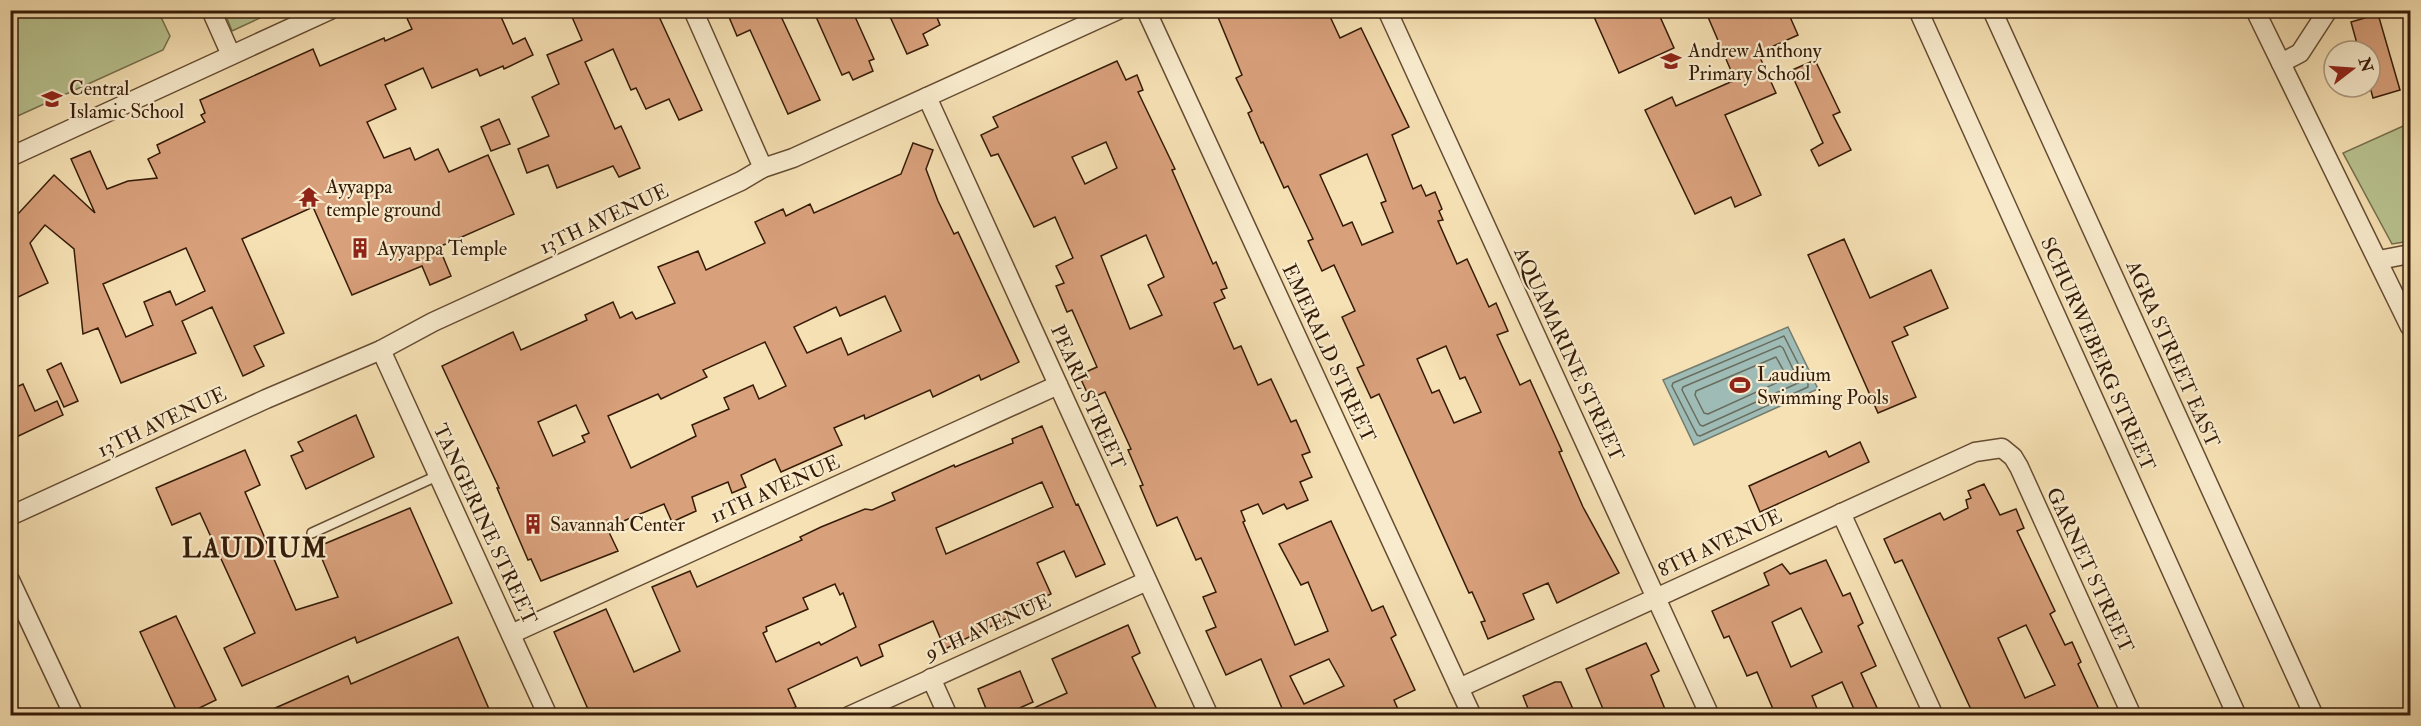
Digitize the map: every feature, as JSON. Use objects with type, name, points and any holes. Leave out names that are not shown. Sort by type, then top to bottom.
[{"type":"street","points":[[211,10],[231,55]]},
{"type":"street","points":[[10,157],[330,10]]},
{"type":"street","points":[[693,10],[763,168]]},
{"type":"street","name":"13TH AVENUE","points":[[10,516],[266,399],[381,350],[433,322],[741,181],[763,168],[793,158],[1118,10]]},
{"type":"street","name":"EMERALD STREET","points":[[1146,10],[1472,716]]},
{"type":"street","name":"AQUAMARINE STREET","points":[[1387,10],[1710,716]]},
{"type":"street","name":"SCHURWEBERG STREET","points":[[1918,10],[2237,716]]},
{"type":"street","name":"AGRA STREET EAST","points":[[1992,10],[2314,716]]},
{"type":"street","points":[[2255,10],[2410,327]]},
{"type":"street","points":[[2281,63],[2300,53],[2328,10]]},
{"type":"street","name":"PEARL STREET","points":[[927,98],[1209,716]]},
{"type":"street","points":[[2379,260],[2410,254]]},
{"type":"street","name":"TANGERINE STREET","points":[[381,350],[548,716]]},
{"type":"street","name":"11TH AVENUE","points":[[511,634],[1058,385]]},
{"type":"street","name":"8TH AVENUE","points":[[1459,688],[1975,452],[2002,448]]},
{"type":"street","name":"GARNET STREET","points":[[2002,448],[2013,457],[2019,467],[2132,716]]},
{"type":"street","points":[[1841,513],[1934,716]]},
{"type":"street","points":[[10,580],[74,716]]},
{"type":"street","name":"9TH AVENUE","points":[[849,716],[1147,581]]},
{"type":"street","points":[[931,678],[948,716]]},
{"type":"lane","points":[[312,533],[438,475]]},
{"type":"green space","name":"Central Islamic School","points":[[10,11],[158,11],[170,36],[163,50],[11,119]]},
{"type":"green space","points":[[224,11],[275,11],[232,31]]},
{"type":"green space","points":[[2410,123],[2410,241],[2392,244],[2343,153]]},
{"type":"water","name":"Laudium Swimming Pools","points":[[1788,327],[1818,389],[1694,445],[1663,380]]},
{"type":"building","points":[[419,10],[498,10],[513,44],[525,38],[533,55],[504,69],[503,66],[480,76],[477,69],[432,88],[423,68],[385,85],[396,109],[367,122],[384,158],[410,148],[415,160],[438,149],[449,172],[488,155],[514,214],[439,247],[451,276],[430,285],[422,266],[352,295],[313,207],[242,239],[284,333],[254,346],[264,366],[243,376],[212,307],[182,321],[196,353],[121,383],[98,328],[83,334],[74,249],[45,225],[30,243],[48,283],[16,298],[10,287],[10,218],[18,214],[54,175],[95,213],[71,159],[90,151],[107,189],[128,181],[157,178],[148,159],[160,153],[157,145],[205,122],[201,115],[205,113],[200,100],[313,49],[320,66],[384,38],[385,41],[412,29],[406,16]],"holes":[[[186,248],[205,291],[176,305],[170,291],[144,302],[153,325],[126,337],[103,284]]]},
{"type":"building","points":[[569,10],[656,10],[702,110],[679,120],[669,99],[646,109],[636,88],[631,90],[613,49],[585,62],[615,129],[621,126],[640,168],[619,177],[613,166],[557,188],[548,165],[527,173],[518,149],[549,136],[532,97],[559,84],[547,55],[582,40]]},
{"type":"building","points":[[726,10],[778,10],[820,100],[788,114],[750,30],[737,36]]},
{"type":"building","points":[[813,10],[852,10],[874,59],[869,61],[873,71],[853,80],[849,72],[842,75]]},
{"type":"building","points":[[887,10],[934,10],[940,25],[923,34],[928,45],[907,54]]},
{"type":"building","points":[[1215,10],[1327,10],[1340,38],[1361,28],[1409,127],[1392,135],[1413,189],[1421,185],[1426,196],[1435,192],[1442,209],[1439,211],[1443,220],[1438,221],[1457,264],[1467,259],[1489,307],[1496,303],[1508,331],[1497,335],[1520,385],[1530,380],[1562,451],[1559,452],[1583,507],[1619,573],[1557,603],[1548,583],[1523,594],[1534,619],[1488,639],[1481,622],[1485,621],[1472,592],[1469,593],[1379,394],[1371,398],[1357,368],[1364,365],[1342,317],[1355,311],[1334,265],[1322,271],[1308,241],[1313,239],[1288,186],[1284,188],[1248,113],[1252,111],[1236,78],[1242,75]],"holes":[[[1367,154],[1386,201],[1381,203],[1393,232],[1362,245],[1352,222],[1343,226],[1320,175]],[[1446,346],[1460,379],[1465,377],[1481,412],[1454,423],[1439,390],[1432,393],[1417,359]]]},
{"type":"building","points":[[1591,10],[1657,10],[1674,48],[1619,73]]},
{"type":"building","points":[[1705,10],[1787,10],[1798,35],[1758,53],[1776,93],[1725,115],[1761,195],[1735,207],[1731,197],[1695,214],[1645,110],[1672,97],[1676,106],[1735,80]]},
{"type":"building","points":[[2378,14],[2400,90],[2382,95],[2382,39],[2356,39],[2351,22]]},
{"type":"building","points":[[1815,60],[1840,112],[1833,115],[1851,150],[1819,166],[1811,150],[1823,143],[1790,71]]},
{"type":"building","points":[[1117,61],[1126,80],[1137,75],[1143,90],[1138,92],[1175,169],[1172,170],[1213,264],[1216,262],[1227,288],[1221,290],[1225,298],[1214,303],[1234,349],[1241,346],[1258,385],[1271,379],[1291,422],[1296,420],[1310,452],[1302,455],[1312,477],[1300,482],[1308,500],[1287,509],[1284,504],[1263,514],[1258,504],[1241,511],[1245,521],[1243,522],[1295,645],[1328,631],[1308,582],[1301,585],[1279,544],[1331,521],[1372,611],[1383,606],[1396,635],[1391,638],[1415,690],[1394,700],[1401,716],[1278,716],[1284,713],[1261,659],[1226,675],[1206,631],[1216,627],[1203,597],[1216,592],[1201,558],[1196,560],[1177,517],[1157,526],[1140,486],[1143,485],[1128,450],[1131,449],[1105,392],[1090,399],[1079,375],[1097,367],[1072,310],[1067,312],[1056,286],[1064,283],[1056,266],[1073,258],[1055,217],[1034,227],[998,154],[991,156],[981,135],[998,127],[993,117]],"holes":[[[1106,142],[1117,168],[1085,184],[1072,157]],[[1146,235],[1164,277],[1148,285],[1162,315],[1130,329],[1101,256]],[[1329,659],[1344,686],[1304,704],[1290,676]]]},
{"type":"building","points":[[499,119],[510,144],[491,151],[481,127]]},
{"type":"building","points":[[913,143],[933,150],[926,169],[938,201],[954,234],[958,232],[1019,362],[981,380],[979,375],[933,397],[930,390],[865,419],[864,415],[834,428],[842,445],[781,472],[775,459],[741,475],[746,487],[732,493],[728,482],[692,497],[696,511],[672,522],[664,504],[607,528],[618,551],[541,581],[531,559],[528,560],[497,488],[499,488],[442,366],[513,332],[521,350],[587,320],[585,315],[613,302],[620,318],[632,312],[636,319],[675,303],[658,267],[698,251],[706,270],[765,243],[755,222],[783,209],[786,216],[810,204],[814,213],[901,174]],"holes":[[[885,296],[901,331],[848,355],[841,338],[807,353],[794,327],[836,307],[840,316]],[[765,342],[786,386],[759,399],[753,385],[724,398],[729,409],[692,425],[696,436],[631,468],[608,416],[658,394],[661,399],[707,377],[703,370]],[[576,405],[589,433],[582,436],[585,442],[553,456],[538,422]]]},
{"type":"building","points":[[1844,239],[1870,298],[1931,270],[1948,308],[1904,327],[1908,335],[1892,342],[1916,397],[1878,413],[1808,255]]},
{"type":"building","points":[[61,363],[78,401],[64,407],[47,370]]},
{"type":"building","points":[[23,384],[35,411],[57,401],[63,415],[10,440],[10,390]]},
{"type":"building","points":[[356,415],[374,457],[306,489],[291,456],[303,451],[298,442]]},
{"type":"building","points":[[1042,426],[1076,505],[1078,504],[1105,564],[1076,577],[1064,551],[1037,563],[1051,594],[1025,606],[1026,609],[945,649],[933,621],[879,645],[883,656],[861,666],[857,657],[788,689],[796,707],[777,716],[591,716],[554,632],[606,609],[634,672],[680,651],[652,587],[690,571],[697,587],[802,540],[800,537],[821,527],[865,509],[872,510],[895,500],[892,493],[954,465],[955,467],[1013,443],[1012,439]],"holes":[[[1042,482],[1053,507],[946,554],[936,528]],[[835,584],[840,595],[843,593],[856,627],[821,645],[819,642],[776,662],[763,633],[767,631],[766,627],[808,609],[803,598]]]},
{"type":"building","points":[[1860,442],[1869,462],[1760,512],[1749,486],[1826,451],[1829,457]]},
{"type":"building","points":[[245,450],[260,485],[245,492],[296,610],[338,597],[317,547],[410,508],[452,603],[357,643],[355,637],[242,686],[224,648],[255,633],[200,513],[172,525],[156,488]]},
{"type":"building","points":[[1984,484],[2000,515],[2016,509],[2024,528],[2017,531],[2055,611],[2050,614],[2065,645],[2072,642],[2081,662],[2078,664],[2102,716],[2054,716],[2051,710],[2040,716],[1974,716],[1902,560],[1895,563],[1884,539],[1940,513],[1944,520],[1968,508],[1966,500],[1971,498],[1968,491]],"holes":[[[2026,625],[2055,685],[2025,698],[1998,638]]]},
{"type":"building","points":[[1826,560],[1843,596],[1850,593],[1863,623],[1858,626],[1876,666],[1861,673],[1878,710],[1867,716],[1857,716],[1842,682],[1812,696],[1820,716],[1776,716],[1757,672],[1747,676],[1729,636],[1724,638],[1712,611],[1769,585],[1764,573],[1782,564],[1790,574]],"holes":[[[1801,608],[1822,652],[1791,667],[1772,622]]]},
{"type":"building","points":[[176,616],[216,700],[183,716],[179,716],[140,632]]},
{"type":"building","points":[[1128,625],[1140,653],[1132,657],[1160,716],[1016,716],[1067,693],[1052,659]]},
{"type":"building","points":[[458,637],[492,716],[257,716],[348,676],[351,684]]},
{"type":"building","points":[[1646,643],[1659,671],[1651,675],[1665,709],[1650,716],[1606,716],[1586,669]]},
{"type":"building","points":[[1020,671],[1033,702],[1002,716],[989,716],[978,689]]},
{"type":"building","points":[[1555,682],[1561,682],[1576,716],[1531,716],[1523,696]]},
{"type":"place","name":"Andrew Anthony Primary School","points":[[1671,61]]},
{"type":"place","name":"Central Islamic School","points":[[52,99]]},
{"type":"place","name":"Ayyappa temple ground","points":[[309,197]]},
{"type":"place","name":"Ayyappa Temple","points":[[360,248]]},
{"type":"place","name":"Laudium Swimming Pools","points":[[1740,385]]},
{"type":"place","name":"Savannah Center","points":[[533,524]]},
{"type":"district","name":"LAUDIUM","points":[[255,549]]}]
